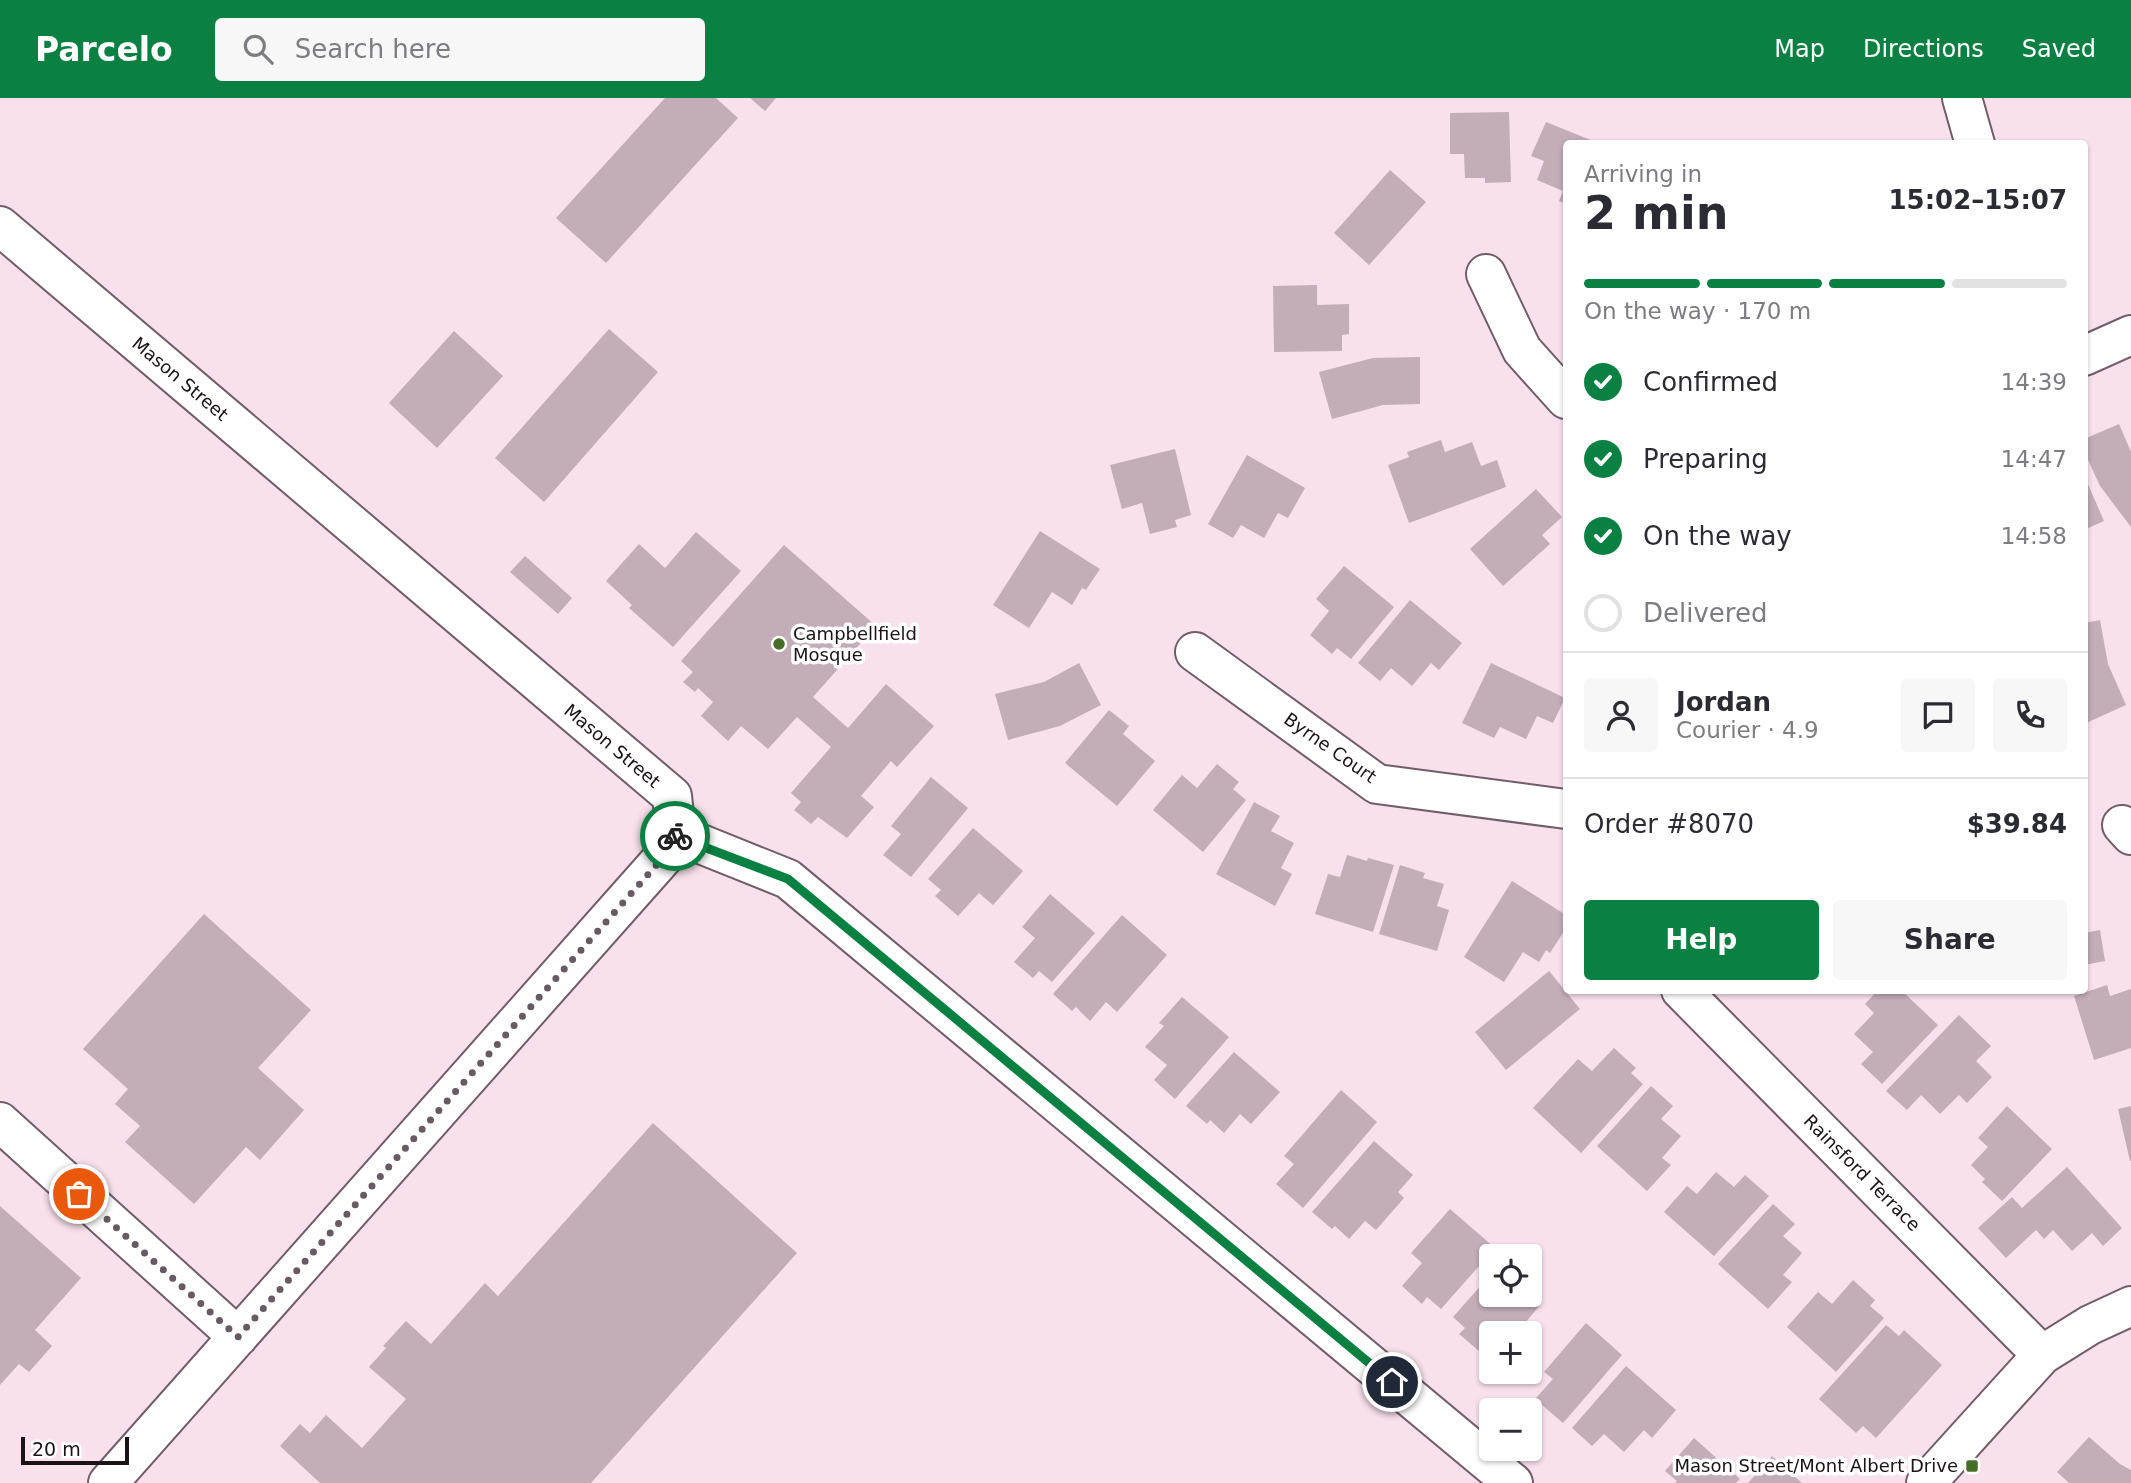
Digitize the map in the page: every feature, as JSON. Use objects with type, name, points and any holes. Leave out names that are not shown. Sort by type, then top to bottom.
[{"type":"street","points":[[1962,98],[1974,140]]},
{"type":"street","name":"Mason Street","points":[[0,226],[672,796],[676,834]]},
{"type":"street","points":[[1486,274],[1522,351],[1563,396]]},
{"type":"street","points":[[2088,354],[2131,335]]},
{"type":"street","name":"Byrne Court","points":[[1195,652],[1377,784],[1563,810]]},
{"type":"street","points":[[108,1483],[668,852],[676,834],[788,879],[1513,1483]]},
{"type":"street","name":"Rainsford Terrace","points":[[1685,994],[2042,1355]]},
{"type":"street","points":[[0,1122],[238,1337]]},
{"type":"street","points":[[1926,1483],[2042,1355],[2090,1325],[2131,1306]]},
{"type":"building","points":[[665,98],[716,98],[738,118],[606,263],[556,218]]},
{"type":"building","points":[[750,98],[776,98],[765,111]]},
{"type":"building","points":[[1509,112],[1511,182],[1485,183],[1485,178],[1465,178],[1464,154],[1450,154],[1450,113]]},
{"type":"building","points":[[1546,122],[1591,140],[1563,140],[1563,191],[1537,180],[1544,161],[1531,156]]},
{"type":"building","points":[[1390,170],[1426,202],[1369,265],[1334,233]]},
{"type":"building","points":[[1317,285],[1317,305],[1349,304],[1349,334],[1342,335],[1342,351],[1274,352],[1273,286]]},
{"type":"building","points":[[609,329],[658,372],[544,502],[495,458]]},
{"type":"building","points":[[454,331],[503,376],[437,448],[389,403]]},
{"type":"building","points":[[1420,357],[1420,404],[1383,405],[1332,419],[1319,372],[1373,358]]},
{"type":"building","points":[[2119,424],[2131,452],[2131,527],[2100,486],[2088,460],[2088,437]]},
{"type":"building","points":[[1441,440],[1445,452],[1472,442],[1481,466],[1497,460],[1506,487],[1409,523],[1388,465],[1409,457],[1407,452]]},
{"type":"building","points":[[1175,449],[1191,515],[1175,520],[1177,527],[1150,534],[1142,503],[1122,509],[1110,465]]},
{"type":"building","points":[[1247,455],[1305,488],[1288,518],[1278,513],[1264,538],[1241,525],[1233,538],[1208,524]]},
{"type":"building","points":[[2088,484],[2104,521],[2088,528]]},
{"type":"building","points":[[1536,489],[1562,517],[1542,535],[1550,544],[1503,586],[1470,549]]},
{"type":"building","points":[[1040,531],[1100,569],[1086,590],[1082,588],[1072,605],[1052,592],[1029,628],[993,605]]},
{"type":"building","points":[[696,532],[741,571],[673,647],[629,608],[632,605],[606,581],[639,544],[665,568]]},
{"type":"building","name":"Campbellfield Mosque","points":[[784,545],[876,626],[813,697],[848,728],[886,684],[934,726],[897,767],[891,761],[861,796],[874,807],[847,838],[818,817],[811,824],[794,810],[801,802],[791,793],[831,747],[797,717],[768,749],[741,726],[728,741],[701,716],[713,702],[698,688],[695,692],[683,682],[693,672],[681,661]]},
{"type":"building","points":[[525,556],[572,598],[558,614],[510,572]]},
{"type":"building","points":[[1344,566],[1394,607],[1351,659],[1337,648],[1332,654],[1310,635],[1329,611],[1316,599]]},
{"type":"building","points":[[1410,600],[1462,643],[1439,670],[1431,663],[1412,686],[1391,668],[1380,681],[1358,663]]},
{"type":"building","points":[[2100,620],[2108,664],[2126,705],[2088,722],[2088,622]]},
{"type":"building","points":[[1079,663],[1101,705],[1060,726],[1008,740],[995,694],[1044,682]]},
{"type":"building","points":[[1491,663],[1563,697],[1553,723],[1537,716],[1526,739],[1500,727],[1494,738],[1462,723]]},
{"type":"building","points":[[1109,710],[1129,726],[1123,734],[1155,761],[1117,806],[1065,763]]},
{"type":"building","points":[[1217,764],[1239,782],[1233,789],[1246,800],[1203,852],[1153,810],[1182,775],[1197,788]]},
{"type":"building","points":[[931,777],[968,808],[911,877],[883,855],[901,834],[891,826]]},
{"type":"building","points":[[1254,802],[1280,816],[1271,831],[1294,843],[1281,868],[1292,874],[1275,906],[1216,874]]},
{"type":"building","points":[[973,828],[1023,871],[993,905],[979,893],[958,916],[935,896],[941,890],[928,879]]},
{"type":"building","points":[[1347,855],[1394,865],[1373,932],[1315,914],[1328,874],[1340,877]]},
{"type":"building","points":[[1400,865],[1425,873],[1423,878],[1444,884],[1437,906],[1449,910],[1437,951],[1379,934]]},
{"type":"building","points":[[1512,881],[1563,913],[1563,933],[1550,953],[1546,950],[1539,962],[1523,952],[1504,982],[1464,957]]},
{"type":"building","points":[[1050,894],[1095,933],[1052,982],[1039,971],[1033,978],[1014,962],[1035,938],[1022,927]]},
{"type":"building","points":[[204,914],[311,1010],[258,1068],[304,1110],[260,1160],[246,1147],[194,1204],[125,1142],[140,1126],[115,1104],[128,1089],[83,1049]]},
{"type":"building","points":[[1122,915],[1167,955],[1117,1012],[1106,1002],[1090,1021],[1076,1007],[1072,1011],[1053,994]]},
{"type":"building","points":[[2100,930],[2105,961],[2088,964],[2088,932]]},
{"type":"building","points":[[1549,971],[1563,988],[1563,994],[1568,994],[1580,1009],[1506,1070],[1475,1032]]},
{"type":"building","points":[[2107,985],[2110,996],[2131,989],[2131,1048],[2094,1060],[2074,996],[2088,994],[2088,991]]},
{"type":"building","points":[[1874,994],[1905,994],[1938,1025],[1882,1084],[1861,1064],[1873,1052],[1854,1034],[1874,1013],[1865,1004]]},
{"type":"building","points":[[1182,997],[1229,1037],[1175,1099],[1154,1080],[1167,1065],[1145,1047],[1164,1026],[1159,1023]]},
{"type":"building","points":[[1959,1015],[1991,1046],[1976,1061],[1992,1077],[1967,1103],[1959,1095],[1940,1114],[1921,1095],[1907,1110],[1886,1091]]},
{"type":"building","points":[[1614,1048],[1636,1068],[1631,1073],[1643,1084],[1581,1153],[1533,1108],[1578,1059],[1592,1071]]},
{"type":"building","points":[[1234,1052],[1280,1092],[1251,1124],[1240,1114],[1224,1133],[1210,1120],[1207,1124],[1186,1106]]},
{"type":"building","points":[[1651,1086],[1673,1106],[1661,1119],[1681,1136],[1662,1158],[1671,1165],[1647,1191],[1597,1146]]},
{"type":"building","points":[[1341,1090],[1377,1122],[1303,1208],[1276,1184],[1294,1164],[1284,1156]]},
{"type":"building","points":[[2007,1106],[2052,1149],[2002,1201],[1982,1182],[1985,1179],[1971,1165],[1988,1147],[1978,1138]]},
{"type":"building","points":[[2131,1106],[2131,1161],[2130,1161],[2118,1109]]},
{"type":"building","points":[[653,1123],[797,1253],[591,1483],[320,1483],[280,1446],[300,1424],[310,1433],[326,1415],[362,1448],[406,1399],[369,1367],[386,1348],[383,1346],[406,1321],[431,1344],[485,1283],[498,1296]]},
{"type":"building","points":[[1374,1141],[1413,1175],[1398,1192],[1404,1198],[1376,1230],[1365,1221],[1349,1239],[1335,1226],[1332,1229],[1312,1212]]},
{"type":"building","points":[[2067,1167],[2122,1228],[2103,1246],[2092,1233],[2072,1251],[2053,1230],[2044,1239],[2036,1230],[2006,1258],[1978,1228],[2012,1197],[2022,1208]]},
{"type":"building","points":[[1716,1172],[1734,1187],[1745,1175],[1769,1196],[1714,1256],[1664,1212],[1687,1186],[1697,1194]]},
{"type":"building","points":[[1773,1204],[1795,1224],[1783,1236],[1802,1253],[1783,1275],[1792,1282],[1768,1309],[1718,1264]]},
{"type":"building","points":[[0,1206],[81,1278],[35,1330],[52,1346],[29,1372],[19,1364],[0,1385]]},
{"type":"building","points":[[1450,1209],[1490,1244],[1479,1244],[1479,1266],[1441,1309],[1427,1297],[1422,1304],[1402,1286],[1422,1263],[1411,1253]]},
{"type":"building","points":[[1853,1280],[1875,1300],[1870,1306],[1884,1318],[1836,1372],[1787,1327],[1818,1292],[1832,1304]]},
{"type":"building","points":[[1479,1288],[1479,1307],[1538,1307],[1527,1321],[1479,1321],[1479,1351],[1459,1334],[1465,1328],[1453,1317]]},
{"type":"building","points":[[1586,1323],[1622,1355],[1563,1423],[1542,1405],[1542,1398],[1536,1398],[1553,1379],[1544,1372]]},
{"type":"building","points":[[1886,1325],[1899,1336],[1904,1330],[1942,1365],[1876,1438],[1863,1426],[1856,1433],[1819,1399]]},
{"type":"building","points":[[1626,1366],[1676,1410],[1652,1438],[1644,1430],[1624,1452],[1604,1434],[1592,1446],[1572,1428]]},
{"type":"building","points":[[2089,1437],[2131,1470],[2131,1483],[2069,1483],[2057,1472]]},
{"type":"building","points":[[1694,1438],[1740,1479],[1736,1483],[1675,1483],[1677,1481],[1665,1471]]},
{"type":"building","points":[[1772,1456],[1802,1483],[1748,1483]]},
{"type":"way so far","points":[[79,1194],[238,1337],[668,852],[675,836]]},
{"type":"place","name":"Campbellfield Mosque","points":[[779,644]]},
{"type":"place","name":"Mason Street/Mont Albert Drive","points":[[1972,1466]]},
{"type":"route","points":[[675,836],[676,834],[788,879],[1392,1382]]}]
